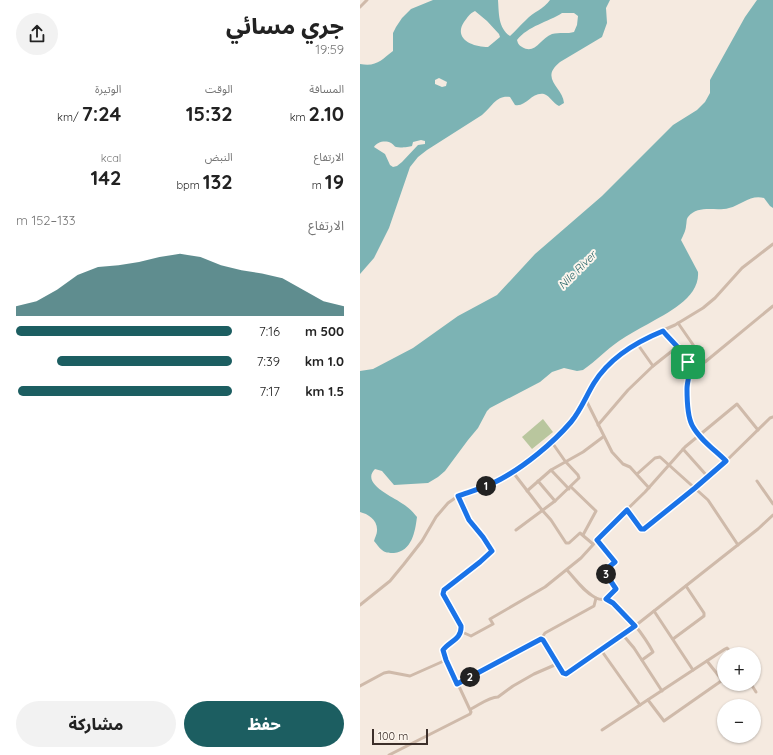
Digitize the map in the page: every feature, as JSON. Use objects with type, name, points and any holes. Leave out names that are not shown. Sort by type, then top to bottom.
[{"type":"street","points":[[360,7],[367,0]]},
{"type":"street","points":[[360,605],[390,581],[422,541],[436,517],[448,503],[458,496],[490,485],[512,471],[551,442],[572,421],[586,400],[592,385],[603,370],[624,351],[636,342],[663,331],[693,315],[712,301],[742,268],[773,244]]},
{"type":"street","points":[[678,323],[705,362],[773,306]]},
{"type":"street","points":[[663,331],[688,362],[690,373],[687,391],[690,418],[693,426],[726,461]]},
{"type":"street","points":[[636,342],[653,366]]},
{"type":"street","points":[[598,425],[628,390],[676,347]]},
{"type":"street","points":[[688,362],[700,354]]},
{"type":"street","points":[[586,400],[603,437],[612,452],[623,464],[630,467],[649,488]]},
{"type":"street","points":[[462,632],[471,636],[493,624],[490,619],[545,587],[566,570],[585,554],[649,488],[683,449],[738,404],[758,430]]},
{"type":"street","points":[[627,510],[642,530],[708,477],[770,418],[773,417]]},
{"type":"street","points":[[527,491],[551,470],[583,452],[603,437]]},
{"type":"street","points":[[516,530],[555,501],[570,488],[579,477],[551,442]]},
{"type":"street","points":[[683,449],[708,477]]},
{"type":"street","points":[[637,474],[660,457],[710,503],[738,545]]},
{"type":"street","points":[[551,470],[596,511],[583,535]]},
{"type":"street","points":[[512,471],[542,510],[554,522],[566,543],[569,543],[580,532],[594,544]]},
{"type":"street","points":[[757,480],[773,504]]},
{"type":"street","points":[[538,482],[555,501]]},
{"type":"street","points":[[458,496],[469,520],[492,551],[444,590],[443,594],[461,626],[462,632],[443,650],[457,684],[471,710]]},
{"type":"street","points":[[541,639],[563,673],[566,674],[635,626],[738,545],[773,515]]},
{"type":"street","points":[[597,540],[615,562],[604,571],[616,589],[606,599]]},
{"type":"street","points":[[566,570],[582,587],[596,598],[602,600],[606,599],[613,603],[635,626],[653,652],[642,660]]},
{"type":"street","points":[[673,639],[704,616],[704,613],[686,586]]},
{"type":"street","points":[[457,684],[541,639],[545,633],[594,606],[596,598]]},
{"type":"street","points":[[654,611],[693,670]]},
{"type":"street","points":[[623,634],[662,691]]},
{"type":"street","points":[[601,650],[640,705]]},
{"type":"street","points":[[602,730],[717,654]]},
{"type":"street","points":[[360,686],[384,673],[389,672],[410,676],[446,660]]},
{"type":"street","points":[[707,661],[717,672]]},
{"type":"street","points":[[389,755],[470,714],[471,710],[489,700],[498,697],[534,674],[557,664]]},
{"type":"street","points":[[648,700],[664,721],[717,683]]},
{"type":"green space","points":[[543,419],[553,432],[532,449],[522,437]]},
{"type":"water","points":[[433,0],[498,0],[501,25],[510,36],[529,17],[545,6],[550,0],[610,0],[606,8],[607,23],[602,37],[560,62],[554,68],[552,78],[563,97],[564,103],[559,106],[544,94],[536,95],[519,105],[515,105],[510,97],[501,98],[494,102],[482,115],[418,157],[410,167],[389,228],[374,258],[360,274],[360,64],[375,64],[393,51],[393,33],[402,18],[411,9]],"holes":[[[475,11],[487,21],[500,37],[488,47],[482,47],[466,41],[461,33],[461,28],[470,14]],[[562,13],[574,13],[578,16],[577,25],[574,32],[552,34],[534,48],[530,49],[522,47],[519,44],[517,40],[527,31]],[[439,78],[447,82],[446,86],[442,87],[435,84],[435,80]],[[421,140],[425,141],[425,144],[418,145],[402,162],[393,167],[390,165],[385,154],[374,147],[377,144],[384,142],[389,142],[396,147],[407,147],[412,146],[413,142]]]},
{"type":"water","name":"Nile River","points":[[757,0],[773,0],[773,208],[764,198],[755,197],[733,207],[724,209],[702,209],[692,213],[687,218],[686,229],[681,240],[698,272],[694,290],[688,297],[673,310],[619,341],[583,370],[577,371],[564,368],[552,372],[540,382],[490,408],[478,428],[445,471],[438,477],[428,483],[394,485],[382,471],[375,469],[372,475],[372,480],[375,485],[380,490],[407,507],[417,517],[412,540],[405,549],[394,553],[383,551],[374,541],[377,533],[376,524],[369,516],[360,512],[360,371],[373,369],[413,348],[458,316],[497,295],[535,254],[602,196],[673,125],[697,110],[705,102],[710,93],[710,80],[745,17]]},
{"type":"route","points":[[663,331],[685,356],[688,362],[690,373],[687,391],[691,422],[706,442],[726,461],[644,529],[641,529],[627,510],[597,540],[615,562],[604,571],[616,589],[616,591],[606,599],[613,603],[635,626],[566,674],[563,673],[541,639],[457,684],[443,650],[462,632],[461,626],[443,594],[444,590],[491,554],[492,551],[464,512],[458,496],[490,485],[501,479],[541,450],[562,432],[582,408],[590,390],[603,370],[636,342],[663,331]]}]
